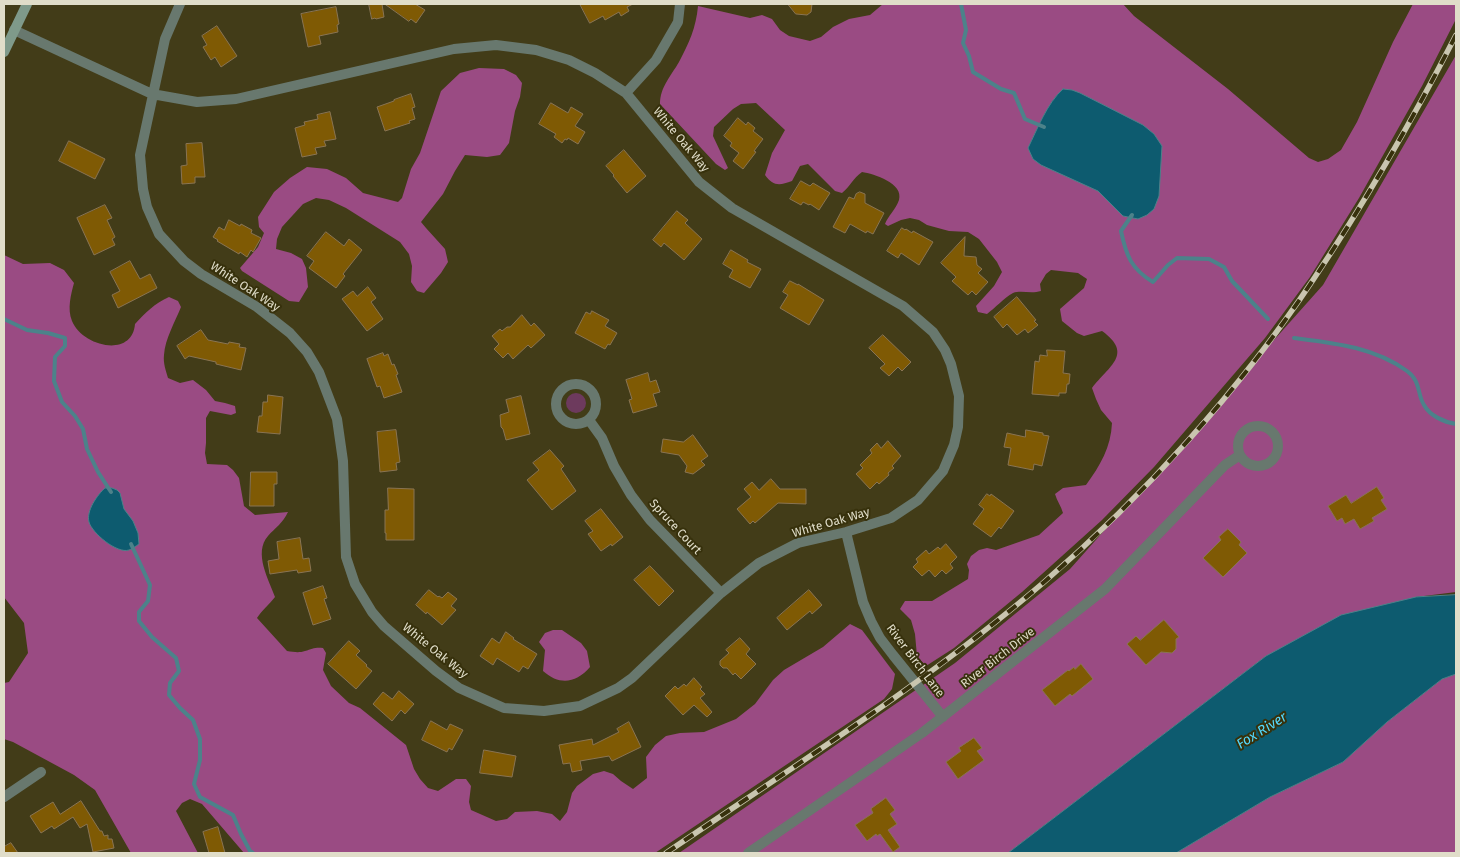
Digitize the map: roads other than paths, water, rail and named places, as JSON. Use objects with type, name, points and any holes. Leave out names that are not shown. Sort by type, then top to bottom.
[{"type":"street","points":[[4,52],[27,4]]},
{"type":"street","points":[[152,94],[165,38],[180,4]]},
{"type":"street","points":[[626,93],[656,60],[678,22],[680,4]]},
{"type":"street","name":"White Oak Way","points":[[14,30],[152,94],[197,102],[236,99],[454,49],[496,45],[536,50],[569,60],[596,73],[626,93],[699,182],[732,208],[904,306],[933,332],[945,350],[951,364],[959,396],[958,427],[954,445],[943,471],[918,500],[891,518],[798,544],[759,563],[721,594],[632,678],[618,688],[580,706],[544,711],[504,708],[492,704],[459,688],[428,665],[384,626],[372,612],[355,584],[346,557],[344,466],[337,419],[319,372],[307,352],[290,333],[257,307],[201,274],[184,261],[159,234],[147,207],[141,178],[140,155],[152,94]]},
{"type":"street","points":[[579,384],[594,393],[597,404],[589,420],[574,424],[568,423],[560,416],[556,400],[562,389],[579,384]]},
{"type":"street","name":"Spruce Court","points":[[589,420],[602,438],[614,466],[642,510],[721,594]]},
{"type":"street","points":[[1260,426],[1266,427],[1277,438],[1277,454],[1265,465],[1248,464],[1240,455],[1238,443],[1244,432],[1248,429],[1260,426]]},
{"type":"street","name":"River Birch Drive","points":[[748,853],[943,717],[1105,589],[1225,465],[1240,455]]},
{"type":"street","name":"River Birch Lane","points":[[846,532],[863,602],[871,621],[880,638],[943,717]]},
{"type":"street","points":[[4,797],[41,772]]},
{"type":"water","points":[[1063,89],[1080,93],[1143,125],[1154,134],[1162,146],[1159,196],[1154,209],[1147,215],[1138,219],[1123,216],[1098,191],[1041,165],[1033,159],[1028,148],[1047,109]]},
{"type":"water","points":[[105,488],[112,488],[120,493],[124,509],[133,521],[138,533],[139,544],[130,550],[118,549],[112,546],[91,527],[88,518],[89,513],[96,499]]},
{"type":"water","name":"Fox River","points":[[1456,595],[1456,674],[1442,679],[1387,722],[1343,762],[1270,797],[1176,853],[1008,853],[1266,656],[1341,615],[1416,597]]},
{"type":"waterway","points":[[961,4],[966,30],[963,43],[973,72],[1001,89],[1014,93],[1025,119],[1044,127]]},
{"type":"waterway","points":[[1132,215],[1121,231],[1131,261],[1139,272],[1153,282],[1177,258],[1209,259],[1224,267],[1232,281],[1268,319]]},
{"type":"waterway","points":[[4,319],[27,330],[65,338],[65,346],[55,357],[54,381],[62,402],[75,416],[83,429],[87,449],[98,472],[111,492]]},
{"type":"waterway","points":[[1294,338],[1353,347],[1381,356],[1407,371],[1415,379],[1422,401],[1430,412],[1442,420],[1456,424]]},
{"type":"waterway","points":[[131,544],[150,585],[148,601],[139,612],[139,621],[152,637],[176,658],[179,671],[170,683],[169,695],[193,720],[200,739],[200,760],[194,784],[200,797],[233,815],[241,834],[253,853]]},
{"type":"railway","points":[[666,853],[859,723],[953,655],[1081,550],[1153,478],[1222,402],[1254,362],[1313,280],[1352,220],[1388,159],[1456,35]]}]
